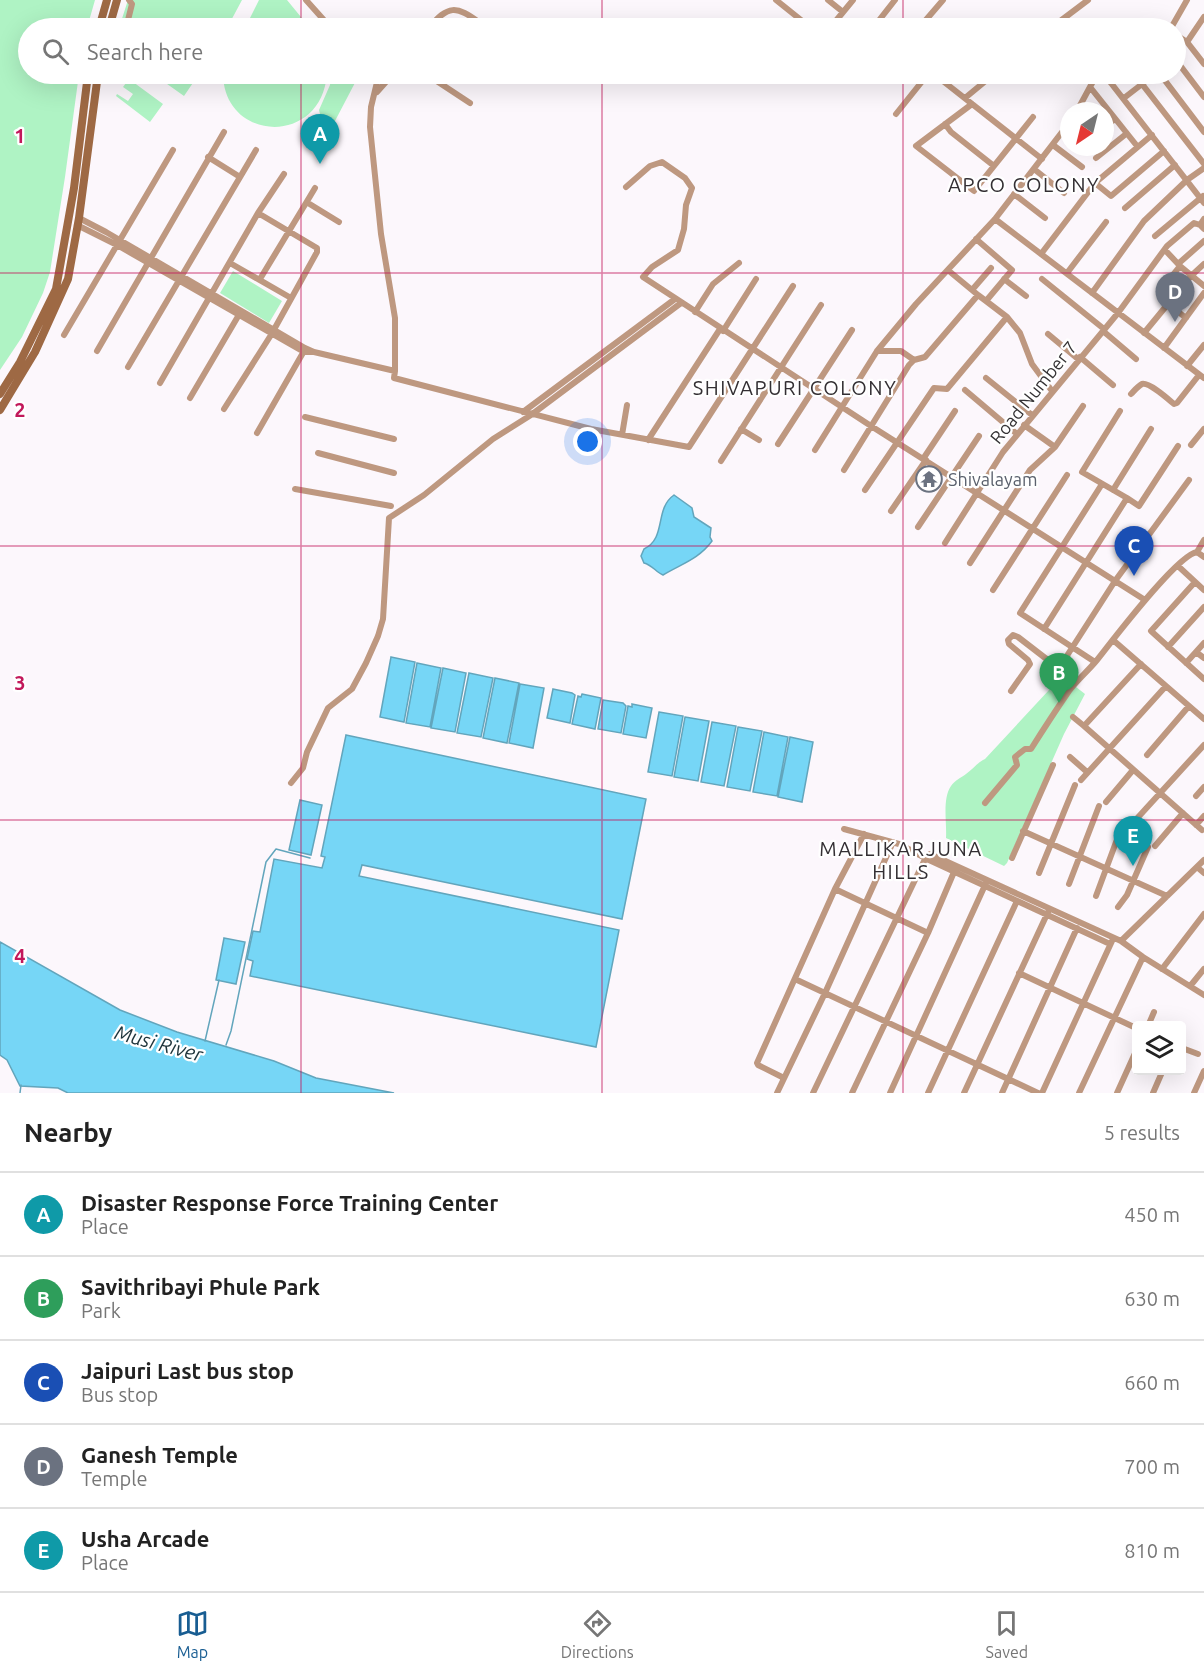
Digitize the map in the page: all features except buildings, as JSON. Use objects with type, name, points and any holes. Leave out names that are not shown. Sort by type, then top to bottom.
[{"type":"street","points":[[102,18],[107,0]]},
{"type":"street","points":[[112,18],[117,0]]},
{"type":"street","points":[[128,18],[132,4],[129,0]]},
{"type":"street","points":[[306,0],[322,18]]},
{"type":"street","points":[[776,0],[798,18]]},
{"type":"street","points":[[828,0],[843,12]]},
{"type":"street","points":[[838,18],[853,0]]},
{"type":"street","points":[[881,18],[896,0]]},
{"type":"street","points":[[930,18],[943,0]]},
{"type":"street","points":[[1064,18],[1088,0]]},
{"type":"street","points":[[1177,18],[1187,0]]},
{"type":"street","points":[[438,18],[450,10],[468,13],[474,18]]},
{"type":"street","points":[[1204,17],[1187,42],[1204,64]]},
{"type":"street","points":[[1199,57],[1204,50]]},
{"type":"street","points":[[1186,74],[1204,98]]},
{"type":"street","points":[[0,410],[16,386],[56,289],[74,188],[87,84]]},
{"type":"street","points":[[0,394],[38,335],[68,279],[97,84]]},
{"type":"street","points":[[376,84],[371,107],[371,136],[381,234],[395,318],[394,378],[531,415],[689,447],[793,285]]},
{"type":"street","points":[[374,94],[384,84]]},
{"type":"street","points":[[441,84],[470,103]]},
{"type":"street","points":[[896,114],[920,84]]},
{"type":"street","points":[[947,84],[1042,159]]},
{"type":"street","points":[[965,98],[980,84]]},
{"type":"street","points":[[1082,102],[1092,84]]},
{"type":"street","points":[[1113,84],[1203,199],[1155,236]]},
{"type":"street","points":[[1092,293],[1144,221],[1204,166],[1142,84],[1124,99]]},
{"type":"street","points":[[1168,84],[1204,132]]},
{"type":"street","points":[[1090,87],[1137,146]]},
{"type":"street","points":[[972,104],[916,146],[974,191],[1033,117]]},
{"type":"street","points":[[945,124],[951,132],[994,166]]},
{"type":"street","points":[[97,351],[224,132]]},
{"type":"street","points":[[1096,158],[1126,134]]},
{"type":"street","points":[[815,450],[877,351],[916,304],[995,219],[1060,135]]},
{"type":"street","points":[[1041,254],[1095,183],[1152,135]]},
{"type":"street","points":[[1053,145],[1082,167]]},
{"type":"street","points":[[64,335],[173,150]]},
{"type":"street","points":[[128,367],[256,150]]},
{"type":"street","points":[[1095,183],[1111,196],[1164,151]]},
{"type":"street","points":[[208,158],[240,177]]},
{"type":"street","points":[[626,187],[650,166],[662,162],[691,184],[684,229],[678,250],[652,267],[643,277],[842,408],[1145,600]]},
{"type":"street","points":[[1125,208],[1175,165]]},
{"type":"street","points":[[1034,169],[1064,193]]},
{"type":"street","points":[[160,383],[258,213],[284,174]]},
{"type":"street","points":[[260,279],[315,188]]},
{"type":"street","points":[[1014,194],[1045,218]]},
{"type":"street","points":[[306,203],[309,202],[339,222]]},
{"type":"street","points":[[224,409],[272,333],[317,252],[317,248],[258,213]]},
{"type":"street","points":[[995,219],[1202,376],[1174,404],[1149,385],[1140,385],[1131,394]]},
{"type":"street","points":[[78,222],[119,242],[304,350],[395,371]]},
{"type":"street","points":[[1067,273],[1106,222]]},
{"type":"street","name":"Road Number 7","points":[[945,543],[1017,434],[1118,313],[1165,250],[1194,223],[1203,224]]},
{"type":"street","points":[[976,239],[1012,270],[986,301]]},
{"type":"street","points":[[1172,276],[1179,265],[1204,241]]},
{"type":"street","points":[[1165,250],[1204,286]]},
{"type":"street","points":[[230,263],[291,298]]},
{"type":"street","points":[[695,312],[713,284],[740,263]]},
{"type":"street","points":[[1144,333],[1167,303],[1204,264]]},
{"type":"street","points":[[844,470],[909,365],[914,360],[925,357],[975,293],[991,268]]},
{"type":"street","points":[[949,271],[1007,317],[1020,333],[1032,364],[1052,391]]},
{"type":"street","points":[[648,440],[756,279]]},
{"type":"street","points":[[1004,279],[1026,296]]},
{"type":"street","points":[[1042,279],[1136,359]]},
{"type":"street","points":[[1164,348],[1204,293]]},
{"type":"street","points":[[291,783],[303,768],[307,752],[328,708],[332,702],[352,689],[378,636],[383,619],[389,518],[424,495],[493,439],[531,415],[675,299]]},
{"type":"street","points":[[523,412],[681,303]]},
{"type":"street","points":[[1167,303],[1186,318]]},
{"type":"street","points":[[721,460],[821,305]]},
{"type":"street","points":[[190,398],[240,314]]},
{"type":"street","points":[[865,490],[934,388],[947,389],[1007,317]]},
{"type":"street","points":[[778,444],[852,330]]},
{"type":"street","points":[[1048,334],[1113,385]]},
{"type":"street","points":[[1187,366],[1204,345]]},
{"type":"street","points":[[257,434],[304,350]]},
{"type":"street","points":[[877,351],[901,351],[914,360]]},
{"type":"street","points":[[986,378],[1032,415]]},
{"type":"street","points":[[965,390],[1017,434]]},
{"type":"street","points":[[622,435],[627,405]]},
{"type":"street","points":[[970,563],[1030,470],[1055,447],[1083,406]]},
{"type":"street","points":[[891,511],[955,411]]},
{"type":"street","points":[[1120,411],[1082,472],[1139,506],[1178,446]]},
{"type":"street","points":[[305,417],[394,439]]},
{"type":"street","points":[[1024,425],[1055,447]]},
{"type":"street","points":[[741,429],[759,440]]},
{"type":"street","points":[[1113,490],[1151,429]]},
{"type":"street","points":[[1191,445],[1204,429]]},
{"type":"street","points":[[918,527],[978,436]]},
{"type":"street","points":[[318,453],[394,472]]},
{"type":"street","points":[[993,590],[1067,475]]},
{"type":"street","points":[[1011,691],[1030,664],[1009,644],[1008,640],[1013,635],[1057,666],[1061,665],[1115,581],[1189,480]]},
{"type":"street","points":[[1095,662],[1020,613],[1102,484]]},
{"type":"street","points":[[295,489],[391,506]]},
{"type":"street","points":[[1044,629],[1127,498]]},
{"type":"street","points":[[985,802],[1017,765],[1015,757],[1025,749],[1031,750],[1070,689],[1145,600],[1193,552],[1197,552],[1204,540]]},
{"type":"street","points":[[1197,552],[1204,557]]},
{"type":"street","points":[[1178,566],[1204,590]]},
{"type":"street","points":[[1145,638],[1195,582]]},
{"type":"street","points":[[1168,647],[1204,607]]},
{"type":"street","points":[[1151,631],[1204,679]]},
{"type":"street","points":[[1113,640],[1204,719]]},
{"type":"street","points":[[1186,663],[1204,643]]},
{"type":"street","points":[[1196,652],[1204,658]]},
{"type":"street","points":[[1084,726],[1141,664]]},
{"type":"street","points":[[1039,873],[1078,783],[1166,686]]},
{"type":"street","points":[[1147,755],[1189,706]]},
{"type":"street","points":[[1073,717],[1202,830]]},
{"type":"street","points":[[1131,825],[1204,745]]},
{"type":"street","points":[[1070,757],[1087,772]]},
{"type":"street","points":[[1012,858],[1053,765]]},
{"type":"street","points":[[1106,802],[1133,770]]},
{"type":"street","points":[[1196,796],[1204,787]]},
{"type":"street","points":[[1069,884],[1099,806]]},
{"type":"street","points":[[1118,907],[1127,895],[1152,846],[1183,813]]},
{"type":"street","points":[[1197,825],[1204,816]]},
{"type":"street","points":[[1096,896],[1122,826]]},
{"type":"street","points":[[844,829],[893,842],[954,872],[986,883],[1017,901],[1048,912],[1077,928],[1112,941],[1121,941],[1204,995]]},
{"type":"street","points":[[1023,831],[1167,896]]},
{"type":"street","points":[[784,1078],[758,1065],[757,1062],[835,890],[864,834]]},
{"type":"street","points":[[777,1093],[893,842]]},
{"type":"street","points":[[813,1093],[926,857],[930,854],[986,883],[1112,941]]},
{"type":"street","points":[[1121,941],[1204,860]]},
{"type":"street","points":[[1197,867],[1204,873]]},
{"type":"street","points":[[852,1093],[928,933],[954,872]]},
{"type":"street","points":[[890,1093],[986,883]]},
{"type":"street","points":[[835,890],[928,933]]},
{"type":"street","points":[[928,1093],[1017,901]]},
{"type":"street","points":[[964,1093],[1048,912]]},
{"type":"street","points":[[1162,969],[1204,914]]},
{"type":"street","points":[[1002,1093],[1077,928]]},
{"type":"street","points":[[795,979],[1040,1093],[1112,941]]},
{"type":"street","points":[[1079,1093],[1143,957]]},
{"type":"street","points":[[1191,985],[1204,969]]},
{"type":"street","points":[[1019,973],[1132,1026]]},
{"type":"street","points":[[1150,1021],[1155,1012]]},
{"type":"street","points":[[1186,1050],[1198,1054]]},
{"type":"street","points":[[1117,1093],[1132,1062]]},
{"type":"street","points":[[1194,1093],[1204,1071]]},
{"type":"street","points":[[1153,1093],[1161,1075]]},
{"type":"green space","points":[[0,0],[95,0],[90,18],[18,18],[18,84],[78,84],[50,272],[43,293],[22,337],[0,370]]},
{"type":"green space","points":[[128,0],[242,0],[232,18],[122,18]]},
{"type":"green space","points":[[259,0],[287,0],[302,18],[250,18]]},
{"type":"green space","points":[[125,84],[136,84],[163,104],[150,122],[116,96],[117,94],[128,101],[133,94],[123,87]]},
{"type":"green space","points":[[167,84],[192,84],[184,96]]},
{"type":"green space","points":[[225,84],[324,84],[321,98],[308,114],[292,124],[273,127],[255,123],[239,113],[228,97]]},
{"type":"green space","points":[[354,84],[335,121],[331,122],[320,114],[319,110],[330,85]]},
{"type":"green space","points":[[233,271],[282,301],[269,323],[220,293]]},
{"type":"green space","points":[[1062,676],[1085,694],[1064,734],[1007,863],[1004,866],[946,838],[946,804],[951,786],[985,759]]},
{"type":"water","points":[[674,495],[692,508],[694,517],[711,528],[712,541],[696,557],[663,575],[644,563],[641,556],[644,549],[656,538],[664,508]]},
{"type":"water","points":[[391,657],[415,662],[404,722],[380,717]]},
{"type":"water","points":[[417,663],[441,668],[430,727],[406,723]]},
{"type":"water","points":[[443,668],[466,673],[455,732],[431,728]]},
{"type":"water","points":[[469,673],[493,678],[481,737],[457,733]]},
{"type":"water","points":[[495,678],[519,683],[507,743],[483,738]]},
{"type":"water","points":[[520,684],[544,688],[533,748],[509,743]]},
{"type":"water","points":[[553,689],[575,695],[570,723],[547,718]]},
{"type":"water","points":[[582,694],[601,698],[595,729],[572,724],[578,696],[581,697]]},
{"type":"water","points":[[603,700],[623,703],[626,706],[621,733],[598,729]]},
{"type":"water","points":[[632,704],[652,708],[646,738],[623,734],[628,706],[632,707]]},
{"type":"water","points":[[659,712],[683,716],[672,776],[648,772]]},
{"type":"water","points":[[685,717],[709,721],[698,781],[674,777]]},
{"type":"water","points":[[712,722],[736,726],[724,786],[701,782]]},
{"type":"water","points":[[738,727],[762,731],[750,791],[727,787]]},
{"type":"water","points":[[764,732],[788,737],[777,796],[753,792]]},
{"type":"water","points":[[346,735],[646,799],[622,919],[362,865],[359,876],[619,930],[596,1047],[250,976],[253,961],[247,959],[253,931],[260,932],[274,859],[322,868],[325,857],[321,856]]},
{"type":"water","points":[[790,737],[813,742],[802,802],[778,797]]},
{"type":"water","points":[[300,800],[322,805],[311,855],[289,850]]},
{"type":"water","points":[[224,938],[245,942],[236,984],[216,980]]},
{"type":"water","name":"Musi River","points":[[0,942],[120,1010],[177,1032],[274,1061],[316,1078],[394,1093],[68,1093],[58,1088],[20,1086],[7,1060],[0,1055]]},
{"type":"waterway","points":[[226,1045],[231,1031],[266,862],[276,849],[310,858]]},
{"type":"waterway","name":"Musi River","points":[[205,1041],[219,980]]},
{"type":"waterway","points":[[20,1093],[21,1085]]},
{"type":"place","name":"Disaster Response Force Training Center","points":[[320,164]]},
{"type":"place","name":"Ganesh Temple","points":[[1175,322]]},
{"type":"place","name":"Shivalayam","points":[[929,479]]},
{"type":"place","name":"Jaipuri Last bus stop","points":[[1134,576]]},
{"type":"place","name":"Savithribayi Phule Park","points":[[1059,703]]},
{"type":"place","name":"Usha Arcade","points":[[1133,866]]},
{"type":"district","name":"APCO COLONY","points":[[1024,184]]},
{"type":"district","name":"SHIVAPURI COLONY","points":[[795,387]]},
{"type":"district","name":"MALLIKARJUNA HILLS","points":[[901,860]]}]
